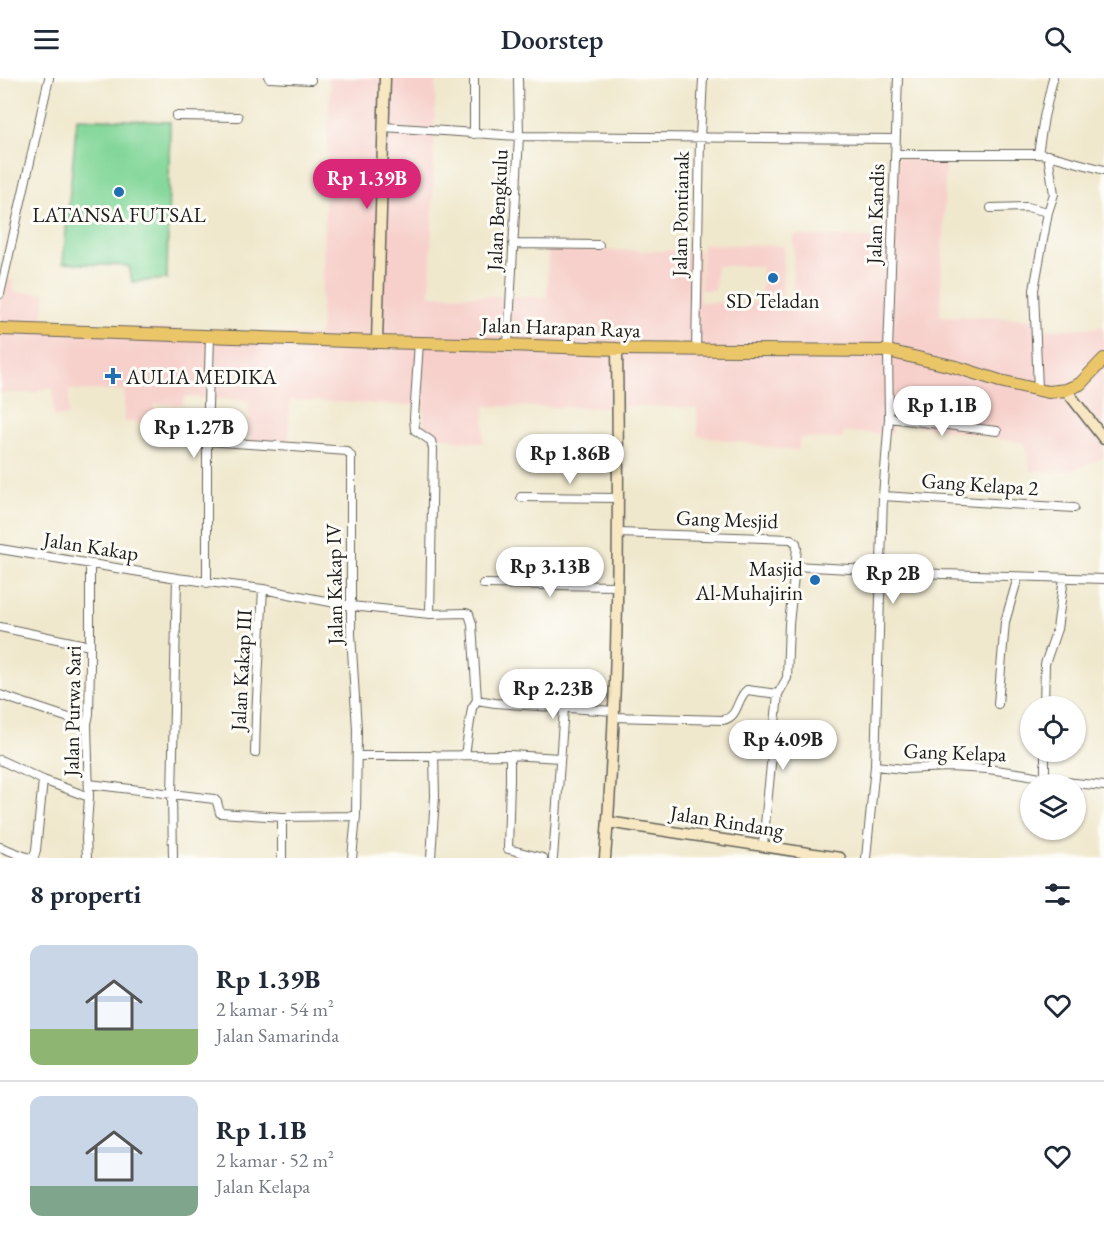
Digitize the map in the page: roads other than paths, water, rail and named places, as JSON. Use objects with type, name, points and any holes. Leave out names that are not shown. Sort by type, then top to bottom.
[{"type":"main road","name":"Jalan Harapan Raya","points":[[0,329],[617,350],[888,351],[1038,390],[1048,392],[1066,390]]},
{"type":"main road","points":[[1066,390],[1080,384],[1104,359]]},
{"type":"street","points":[[0,294],[50,78]]},
{"type":"street","points":[[269,78],[311,80]]},
{"type":"street","points":[[377,342],[385,78]]},
{"type":"street","points":[[474,78],[474,134]]},
{"type":"street","name":"Jalan Bengkulu","points":[[508,345],[519,136],[518,78]]},
{"type":"street","name":"Jalan Pontianak","points":[[696,351],[703,78]]},
{"type":"street","name":"Jalan Kandis","points":[[866,858],[875,766],[883,496],[890,418],[888,351],[898,78]]},
{"type":"street","points":[[1038,154],[1053,78]]},
{"type":"street","points":[[176,116],[237,117]]},
{"type":"street","points":[[384,127],[519,136],[894,139]]},
{"type":"street","points":[[895,154],[1038,154],[1104,170]]},
{"type":"street","points":[[1038,390],[1034,290],[1048,212],[1054,194],[1048,155]]},
{"type":"street","points":[[991,208],[1027,207],[1048,212]]},
{"type":"street","points":[[513,244],[599,245]]},
{"type":"street","points":[[207,583],[210,336]]},
{"type":"street","points":[[419,342],[415,430],[431,441],[433,449],[430,614]]},
{"type":"street","points":[[605,858],[614,714],[619,498],[617,350]]},
{"type":"street","points":[[1066,390],[1104,440]]},
{"type":"street","points":[[890,418],[997,431]]},
{"type":"street","name":"Jalan Kakap IV","points":[[207,441],[347,451],[351,456],[351,634],[357,729],[356,816],[352,858]]},
{"type":"street","name":"Gang Kelapa 2","points":[[883,496],[1074,508]]},
{"type":"street","points":[[521,497],[619,498]]},
{"type":"street","name":"Gang Mesjid","points":[[618,533],[791,540],[796,543],[797,548],[794,566]]},
{"type":"street","name":"Jalan Kakap","points":[[0,549],[207,583],[263,589],[351,606],[430,614],[466,613],[469,614],[472,624],[477,700]]},
{"type":"street","name":"Jalan Purwa Sari","points":[[87,858],[90,565]]},
{"type":"street","points":[[764,845],[778,694],[787,678],[794,566],[1104,579]]},
{"type":"street","points":[[998,704],[1005,622],[1017,577]]},
{"type":"street","points":[[173,858],[172,795],[177,578]]},
{"type":"street","points":[[1044,696],[1046,664],[1057,629],[1064,578]]},
{"type":"street","points":[[483,584],[617,586]]},
{"type":"street","name":"Jalan Kakap III","points":[[255,753],[263,589]]},
{"type":"street","points":[[0,627],[90,646]]},
{"type":"street","points":[[465,755],[472,708],[477,700],[614,714],[723,720],[730,719],[735,713],[743,693],[747,690],[778,694]]},
{"type":"street","points":[[0,695],[87,724]]},
{"type":"street","points":[[553,858],[564,708]]},
{"type":"street","points":[[431,858],[435,796],[434,755]]},
{"type":"street","points":[[357,756],[510,755],[560,758]]},
{"type":"street","points":[[510,755],[508,849],[543,858]]},
{"type":"street","points":[[0,760],[43,780],[89,797]]},
{"type":"street","name":"Gang Kelapa","points":[[875,766],[904,769],[949,767],[988,769],[1024,774]]},
{"type":"street","points":[[0,847],[29,858],[34,857],[43,780]]},
{"type":"street","points":[[89,784],[214,799],[218,802],[220,813],[282,817],[356,816]]},
{"type":"street","name":"Gang Kelapa","points":[[1086,784],[1104,786]]},
{"type":"street","points":[[282,817],[282,858]]},
{"type":"street","name":"Jalan Rindang","points":[[608,822],[764,845],[800,855],[840,858]]},
{"type":"place","name":"LATANSA FUTSAL","points":[[119,192]]},
{"type":"place","name":"SD Teladan","points":[[773,278]]},
{"type":"place","name":"AULIA MEDIKA","points":[[113,376]]},
{"type":"place","name":"Masjid Al-Muhajirin","points":[[815,580]]}]
